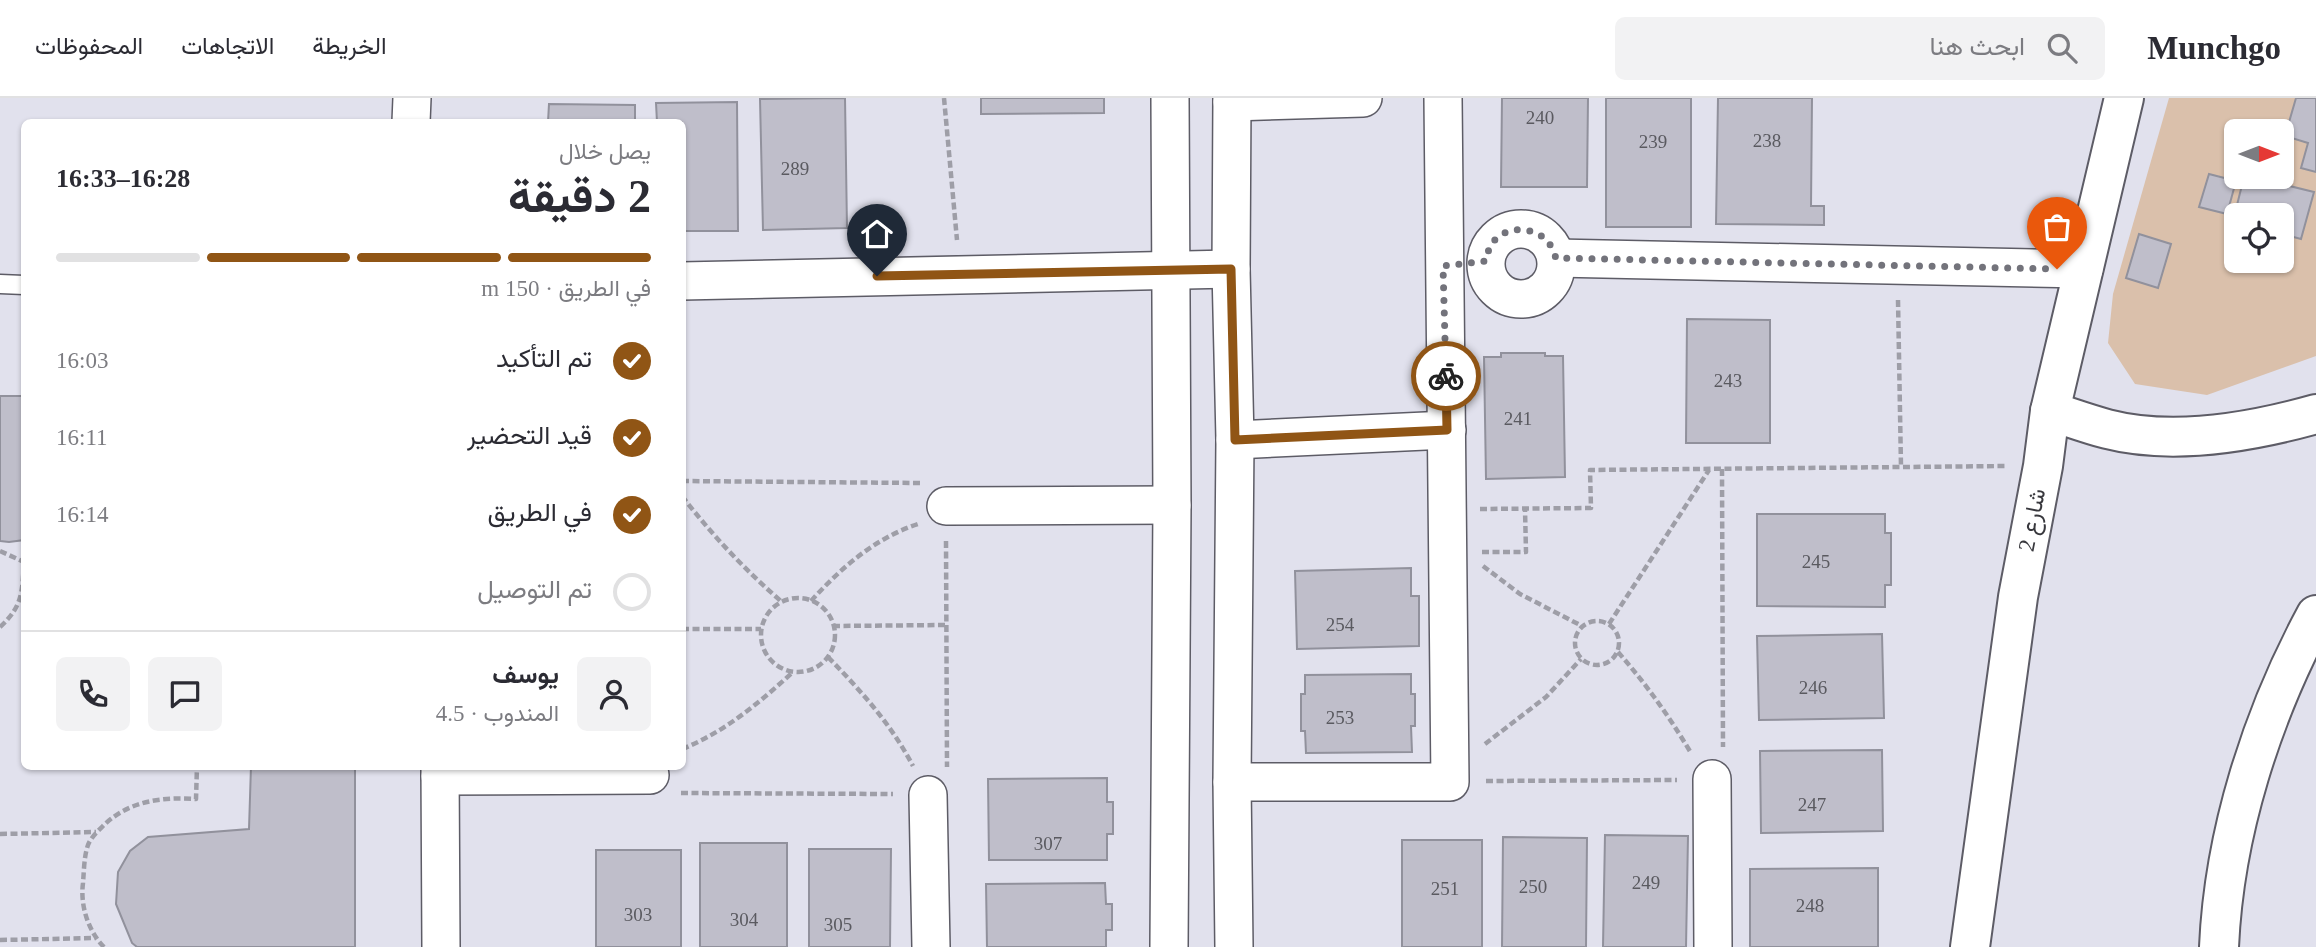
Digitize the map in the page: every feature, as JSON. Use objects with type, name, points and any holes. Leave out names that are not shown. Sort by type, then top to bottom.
[{"type":"street","points":[[411,119],[412,98]]},
{"type":"street","points":[[1169,947],[1172,505],[1170,98]]},
{"type":"street","points":[[1234,947],[1232,782],[1235,440],[1231,269],[1232,100],[1363,98]]},
{"type":"street","points":[[1232,782],[1450,775],[1460,553],[1448,510],[1443,98]]},
{"type":"street","name":"شارع 2","points":[[1970,947],[2018,597],[2043,466],[2050,411],[2124,98]]},
{"type":"street","points":[[1520,229],[1536,232],[1549,243],[1556,258],[1554,275],[1545,290],[1531,298],[1514,299],[1499,291],[1488,278],[1486,261],[1491,245],[1503,233],[1520,229]]},
{"type":"street","points":[[1556,258],[2084,269]]},
{"type":"street","points":[[1443,266],[1486,261]]},
{"type":"street","points":[[686,281],[1231,269]]},
{"type":"street","points":[[2050,411],[2109,430],[2169,436],[2240,433],[2316,414]]},
{"type":"street","points":[[1235,440],[1447,430]]},
{"type":"street","points":[[946,510],[1172,505]]},
{"type":"street","points":[[2219,947],[2221,909],[2235,833],[2257,750],[2292,660],[2316,615]]},
{"type":"street","points":[[441,947],[440,771],[650,775]]},
{"type":"street","points":[[1709,779],[1713,947]]},
{"type":"street","points":[[928,795],[930,947]]},
{"type":"lane","points":[[0,285],[21,285]]},
{"type":"path","points":[[944,98],[960,275]]},
{"type":"path","points":[[1898,264],[1900,467]]},
{"type":"path","points":[[1448,510],[1591,508],[1590,470],[2043,466]]},
{"type":"path","points":[[1609,624],[1710,469]]},
{"type":"path","points":[[1450,775],[1723,779],[1722,469]]},
{"type":"path","points":[[650,775],[650,792],[947,795],[946,483],[686,481]]},
{"type":"path","points":[[686,501],[752,576],[782,602]]},
{"type":"path","points":[[1460,553],[1526,552],[1525,509]]},
{"type":"path","points":[[811,601],[838,571],[871,546],[946,510]]},
{"type":"path","points":[[0,551],[21,561]]},
{"type":"path","points":[[1460,553],[1520,594],[1582,626]]},
{"type":"path","points":[[686,747],[728,725],[762,701],[794,672],[813,669],[828,657],[833,647],[833,626],[825,611],[811,601],[796,598],[782,602],[768,613],[761,629],[765,653],[772,662],[794,672]]},
{"type":"path","points":[[0,627],[12,616],[21,600]]},
{"type":"path","points":[[1618,652],[1605,664],[1588,664],[1580,659],[1575,642],[1582,626],[1595,621],[1609,624],[1615,629],[1618,652],[1670,718],[1709,779]]},
{"type":"path","points":[[833,626],[946,625]]},
{"type":"path","points":[[686,629],[761,629]]},
{"type":"path","points":[[828,657],[867,698],[901,744],[928,795]]},
{"type":"path","points":[[1450,775],[1546,697],[1580,659]]},
{"type":"path","points":[[104,947],[96,939],[86,919],[82,890],[88,845],[112,818],[137,804],[170,798],[196,799],[197,770]]},
{"type":"path","points":[[0,834],[97,832]]},
{"type":"path","points":[[0,940],[96,939]]},
{"type":"shaded area","points":[[2169,98],[2316,98],[2316,356],[2207,395],[2135,384],[2108,343],[2113,294]]},
{"type":"building","points":[[845,98],[847,228],[763,230],[760,99]]},
{"type":"building","points":[[981,98],[1104,98],[1104,113],[981,114]]},
{"type":"building","points":[[1502,98],[1588,98],[1587,187],[1501,187]]},
{"type":"building","points":[[1606,98],[1691,98],[1691,227],[1606,227]]},
{"type":"building","points":[[1718,98],[1812,98],[1811,206],[1824,206],[1824,225],[1716,224]]},
{"type":"building","points":[[2296,98],[2316,98],[2316,172],[2301,168],[2308,143],[2294,139],[2294,119],[2290,119]]},
{"type":"building","points":[[737,102],[738,231],[686,231],[686,119],[657,119],[656,103]]},
{"type":"building","points":[[549,104],[635,105],[635,119],[548,119]]},
{"type":"building","points":[[2209,174],[2224,178],[2224,189],[2234,189],[2230,203],[2224,203],[2224,213],[2199,207]]},
{"type":"building","points":[[2294,187],[2314,192],[2301,239],[2294,237],[2294,203],[2238,203],[2241,189]]},
{"type":"building","points":[[2139,234],[2171,244],[2158,288],[2126,278]]},
{"type":"building","points":[[1687,319],[1770,320],[1770,443],[1686,443]]},
{"type":"building","points":[[1501,353],[1545,353],[1545,356],[1563,356],[1565,477],[1486,479],[1484,357],[1501,357]]},
{"type":"building","points":[[0,396],[21,396],[21,540],[0,541]]},
{"type":"building","points":[[1757,514],[1885,514],[1885,533],[1891,533],[1891,585],[1885,585],[1885,607],[1757,606]]},
{"type":"building","points":[[1411,568],[1411,596],[1419,596],[1419,646],[1297,649],[1295,571]]},
{"type":"building","points":[[1882,634],[1884,718],[1759,720],[1757,636]]},
{"type":"building","points":[[1411,674],[1411,694],[1415,694],[1415,726],[1411,726],[1412,752],[1306,753],[1305,731],[1301,731],[1301,694],[1305,694],[1305,675]]},
{"type":"building","points":[[1882,750],[1883,831],[1761,833],[1760,751]]},
{"type":"building","points":[[251,770],[355,770],[355,947],[137,947],[132,943],[116,904],[118,872],[130,851],[148,837],[249,829]]},
{"type":"building","points":[[1107,778],[1107,802],[1113,802],[1113,834],[1107,834],[1107,860],[989,860],[988,779]]},
{"type":"building","points":[[1605,835],[1688,836],[1686,947],[1603,947]]},
{"type":"building","points":[[1503,837],[1587,838],[1586,947],[1502,947]]},
{"type":"building","points":[[1402,840],[1482,840],[1482,947],[1402,947]]},
{"type":"building","points":[[700,843],[787,843],[787,947],[700,947]]},
{"type":"building","points":[[809,849],[891,849],[890,947],[809,947]]},
{"type":"building","points":[[596,850],[681,850],[681,947],[596,947]]},
{"type":"building","points":[[1878,868],[1878,947],[1750,947],[1750,869]]},
{"type":"building","points":[[1105,883],[1106,904],[1112,904],[1112,930],[1106,930],[1106,947],[987,947],[986,884]]},
{"type":"way so far","points":[[1446,376],[1443,266],[1486,261],[1491,245],[1503,233],[1520,229],[1536,232],[1549,243],[1556,258],[2057,269]]},
{"type":"route","points":[[877,276],[1231,269],[1235,440],[1447,430],[1446,376]]}]
